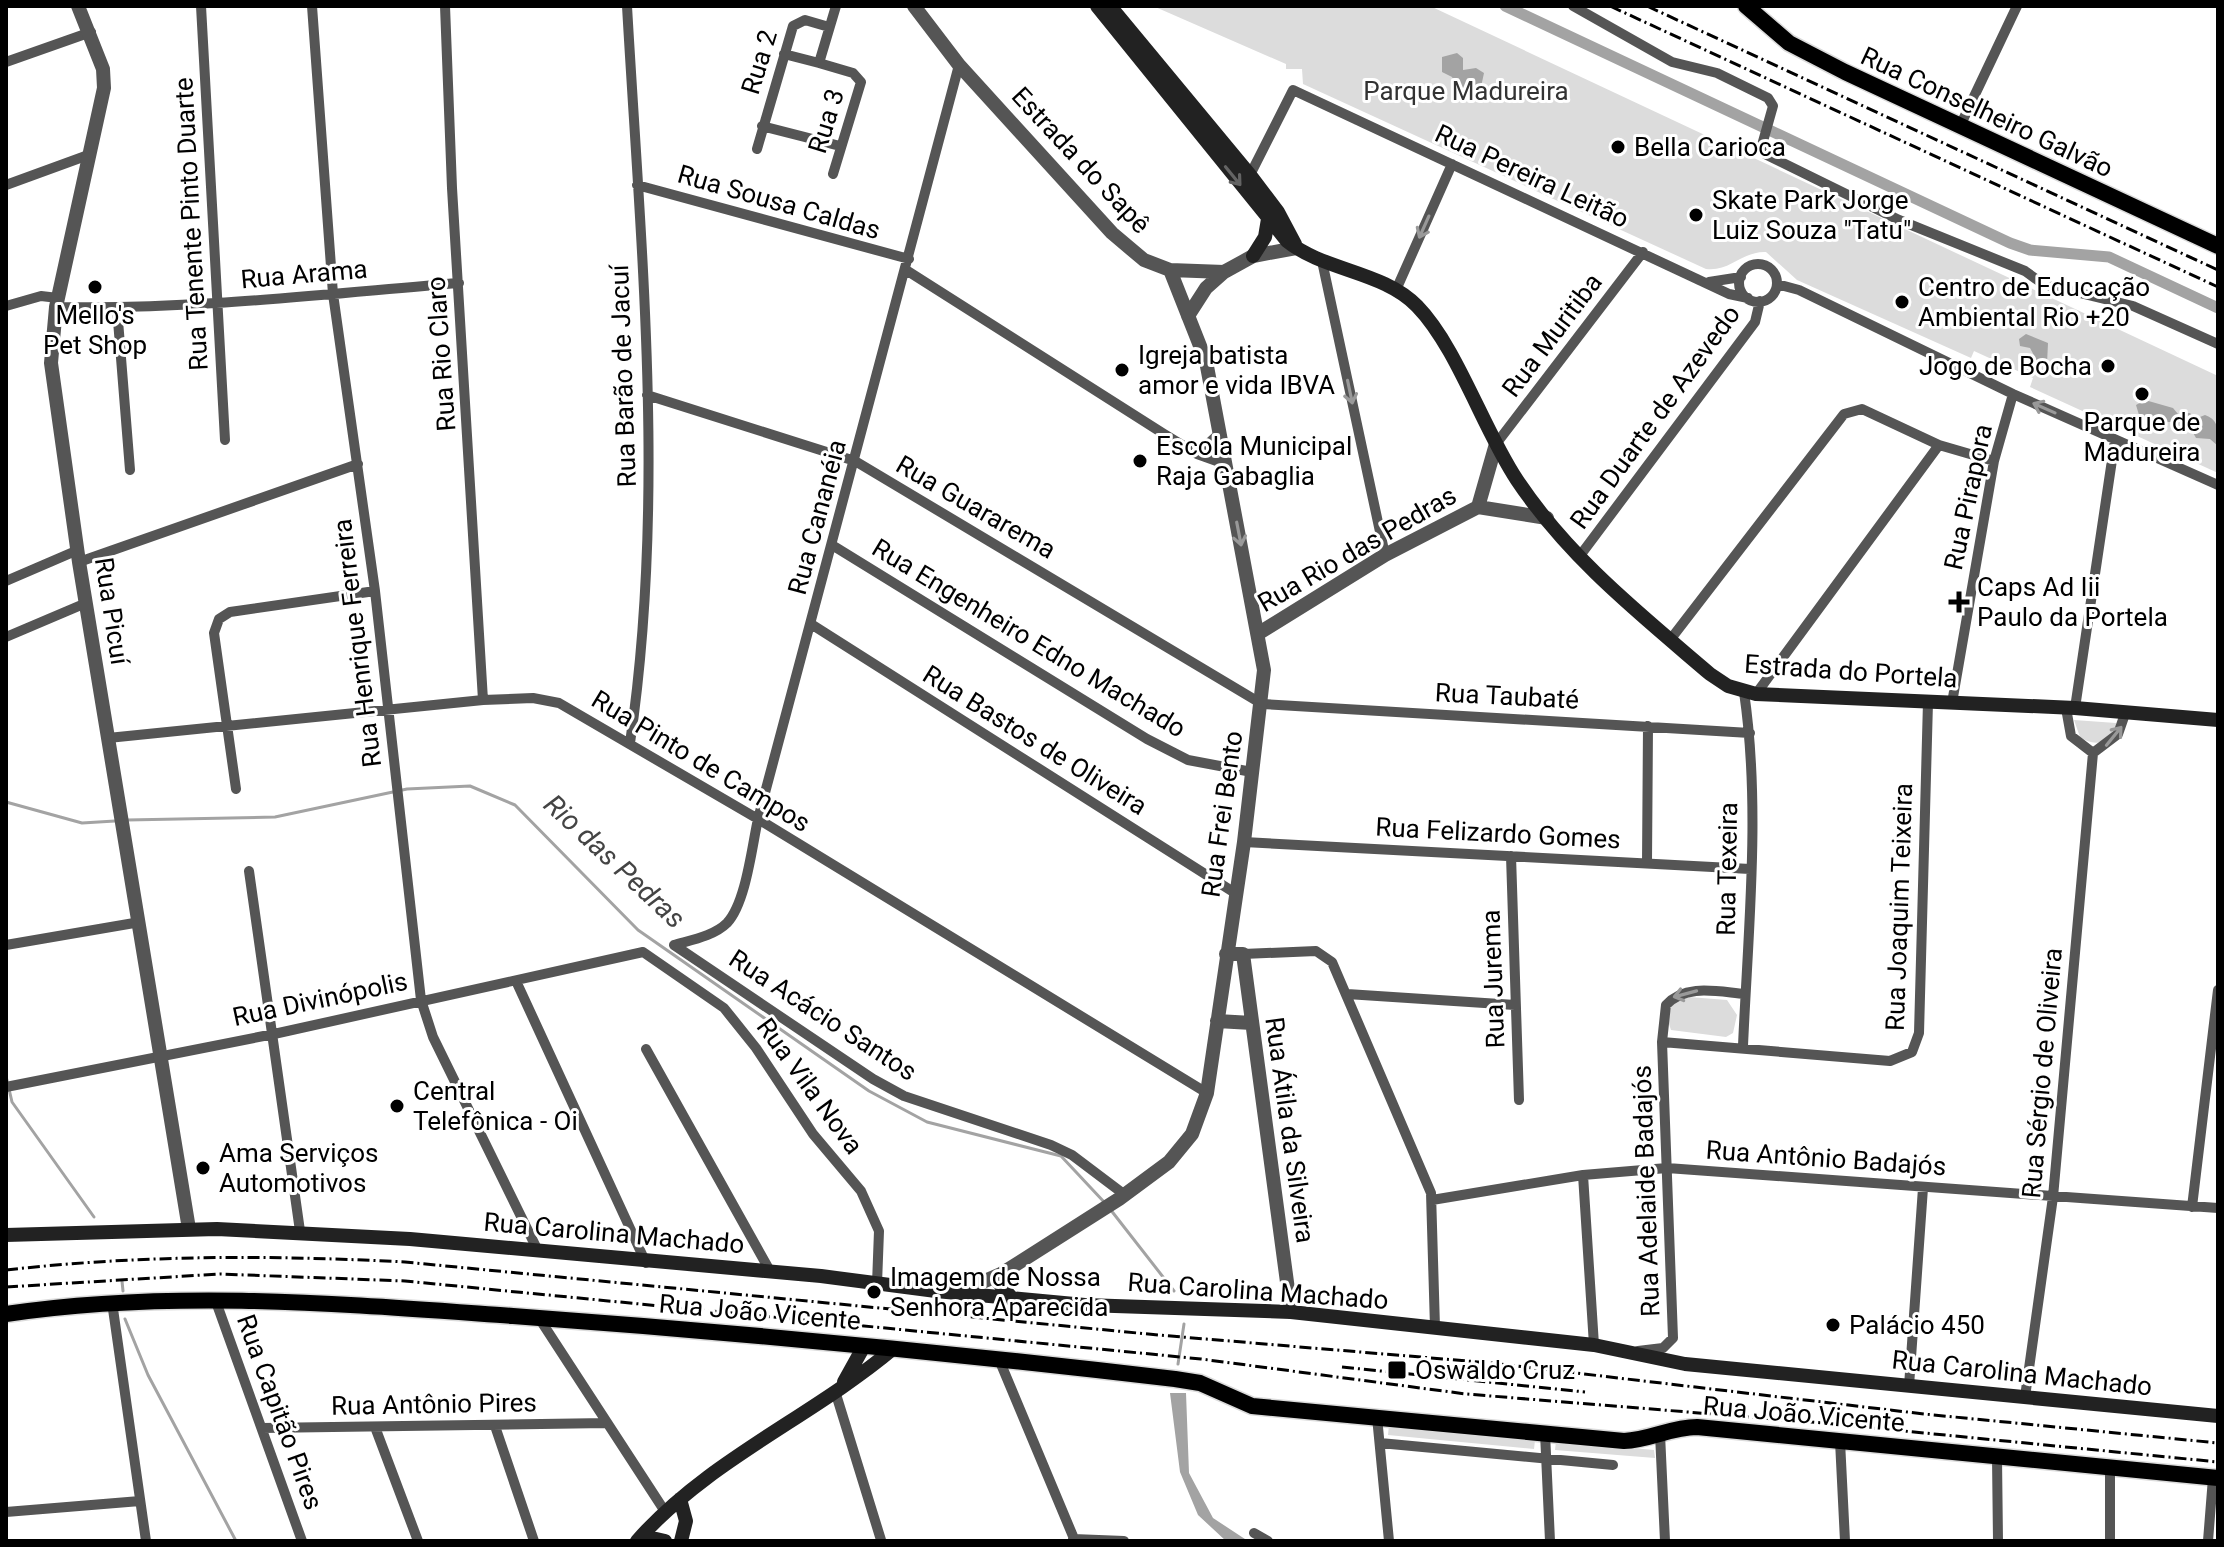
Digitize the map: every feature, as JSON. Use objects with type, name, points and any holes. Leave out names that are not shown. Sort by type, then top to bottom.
[{"type":"main road","name":"Estrada do Portela","points":[[1097,6],[1268,219],[1296,248],[1396,290],[1413,302],[1432,324],[1518,481],[1547,518],[1603,585],[1710,674],[1750,693],[2126,711],[2218,720]]},
{"type":"main road","points":[[1110,6],[1250,175],[1283,219],[1296,248]]},
{"type":"main road","name":"Rua Conselheiro Galvão","points":[[1746,6],[1789,43],[1814,57],[2218,246]]},
{"type":"main road","points":[[1253,256],[1265,237],[1268,219]]},
{"type":"main road","name":"Rua Carolina Machado","points":[[6,1235],[189,1229],[300,1231],[646,1263],[770,1271],[956,1293],[978,1288]]},
{"type":"main road","points":[[978,1288],[998,1284]]},
{"type":"main road","name":"Rua Carolina Machado","points":[[998,1284],[1012,1298],[1085,1305],[1291,1312],[1594,1345],[1685,1364],[2218,1416]]},
{"type":"main road","name":"Rua João Vicente","points":[[6,1314],[112,1302],[215,1299],[539,1318],[998,1357],[1187,1381],[1252,1406],[1624,1441],[1644,1440],[1673,1428],[1697,1427],[2216,1478]]},
{"type":"main road","points":[[838,1388],[864,1346]]},
{"type":"main road","points":[[639,1541],[664,1510],[697,1485],[894,1348]]},
{"type":"main road","points":[[680,1499],[686,1521],[681,1541]]},
{"type":"main road","points":[[639,1541],[665,1541]]},
{"type":"street","name":"Rua Picuí","points":[[78,6],[91,32],[103,69],[104,88],[57,303],[51,363],[78,556],[189,1229]]},
{"type":"street","name":"Rua Tenente Pinto Duarte","points":[[201,6],[225,440]]},
{"type":"street","name":"Rua Henrique Ferreira","points":[[312,6],[333,294],[375,591],[421,1000],[433,1037],[538,1251]]},
{"type":"street","name":"Rua Rio Claro","points":[[445,6],[483,700]]},
{"type":"street","name":"Rua Barão de Jacuí","points":[[627,6],[647,395],[648,577],[630,743]]},
{"type":"street","points":[[784,54],[819,63],[836,6]]},
{"type":"street","name":"Estrada do Sapê","points":[[914,6],[959,65],[1130,250],[1170,270],[1224,272]]},
{"type":"street","points":[[1573,6],[1672,62],[1717,73],[1768,98],[1773,106],[1762,145],[1765,154],[1899,220],[2025,271],[2043,284],[2133,306],[2218,344]]},
{"type":"street","points":[[1961,124],[2017,6]]},
{"type":"street","name":"Rua 2","points":[[757,149],[784,54],[798,21],[829,27]]},
{"type":"street","points":[[6,62],[91,32]]},
{"type":"street","name":"Rua 3","points":[[819,63],[853,73],[861,82],[833,174]]},
{"type":"street","name":"Rua Cananéia","points":[[674,945],[712,933],[729,921],[744,885],[758,819],[959,65]]},
{"type":"street","name":"Rua Pereira Leitão","points":[[1250,175],[1293,90],[1729,294],[1748,298]]},
{"type":"street","points":[[762,126],[840,146]]},
{"type":"street","points":[[6,185],[91,154]]},
{"type":"street","points":[[1396,290],[1452,164]]},
{"type":"street","name":"Rua Sousa Caldas","points":[[637,185],[908,264],[1197,454],[1225,464]]},
{"type":"street","points":[[1188,316],[1206,288],[1224,272],[1253,256],[1296,248]]},
{"type":"street","name":"Rua Muritiba","points":[[1496,444],[1643,252]]},
{"type":"street","points":[[1322,261],[1385,555]]},
{"type":"street","points":[[1765,265],[1774,272],[1777,284],[1773,294],[1760,301],[1748,298],[1741,288],[1741,277],[1748,267],[1765,265]]},
{"type":"street","name":"Rua Frei Bento","points":[[978,1288],[998,1284],[1122,1197],[1177,1154],[1192,1134],[1207,1093],[1262,704],[1263,662],[1206,361],[1170,270]]},
{"type":"street","points":[[1709,282],[1741,277]]},
{"type":"street","name":"Rua Arama","points":[[6,306],[41,296],[57,303],[117,308],[459,283]]},
{"type":"street","points":[[1777,284],[1799,290],[2013,394],[2218,485]]},
{"type":"street","name":"Rua Duarte de Azevedo","points":[[1579,557],[1755,322],[1760,301]]},
{"type":"street","points":[[117,308],[130,470]]},
{"type":"street","name":"Rua Pirapora","points":[[1952,703],[1994,461],[2013,394]]},
{"type":"street","name":"Rua Guararema","points":[[647,395],[855,461],[1262,704]]},
{"type":"street","points":[[1670,640],[1844,414],[1862,409],[1939,445],[1994,461]]},
{"type":"street","points":[[1197,454],[1220,433]]},
{"type":"street","points":[[2115,440],[2067,729],[2071,736],[2093,753],[2118,734],[2126,711]]},
{"type":"street","name":"Rua Rio das Pedras","points":[[1478,507],[1496,444]]},
{"type":"street","points":[[1750,693],[1939,445]]},
{"type":"street","points":[[6,581],[358,464]]},
{"type":"street","name":"Rua Rio das Pedras","points":[[1259,633],[1385,555],[1478,507],[1547,518]]},
{"type":"street","name":"Rua Engenheiro Edno Machado","points":[[832,545],[1147,739],[1188,760],[1252,772]]},
{"type":"street","points":[[236,789],[214,633],[224,614],[375,591]]},
{"type":"street","points":[[6,637],[86,603]]},
{"type":"street","name":"Rua Bastos de Oliveira","points":[[811,624],[1235,893]]},
{"type":"street","name":"Rua Texeira","points":[[1743,1046],[1750,869],[1750,693]]},
{"type":"street","name":"Rua Pinto de Campos","points":[[108,738],[483,700],[533,698],[559,703],[758,819],[1207,1093]]},
{"type":"street","name":"Rua Joaquim Teixeira","points":[[1662,1042],[1743,1046],[1890,1061],[1912,1052],[1919,1033],[1928,702]]},
{"type":"street","name":"Rua Taubaté","points":[[1262,704],[1750,733]]},
{"type":"street","points":[[1647,863],[1648,726]]},
{"type":"street","name":"Rua Sérgio de Oliveira","points":[[2025,1397],[2053,1197],[2093,753]]},
{"type":"street","name":"Rua Felizardo Gomes","points":[[1244,842],[1750,869]]},
{"type":"street","name":"Rua Jurema","points":[[1511,856],[1519,1100]]},
{"type":"street","points":[[249,871],[300,1231]]},
{"type":"street","points":[[6,945],[140,922]]},
{"type":"street","name":"Rua Acácio Santos","points":[[674,945],[873,1079],[904,1096],[1051,1145],[1072,1155],[1122,1197]]},
{"type":"street","points":[[1226,954],[1316,951],[1326,955],[1347,994],[1432,1200],[1435,1327]]},
{"type":"street","name":"Rua Divinópolis","points":[[6,1087],[274,1034],[643,952]]},
{"type":"street","name":"Rua Vila Nova","points":[[643,952],[724,1008],[756,1048],[813,1134],[861,1191],[879,1231],[877,1284]]},
{"type":"street","name":"Rua Átila da Silveira","points":[[1243,954],[1291,1312]]},
{"type":"street","points":[[516,981],[646,1263]]},
{"type":"street","points":[[2192,1207],[2218,990]]},
{"type":"street","name":"Rua Adelaide Badajós","points":[[1631,1353],[1663,1348],[1673,1338],[1662,1042],[1666,1005],[1678,994],[1704,991],[1745,994]]},
{"type":"street","points":[[1347,994],[1515,1005]]},
{"type":"street","points":[[1217,1021],[1252,1023]]},
{"type":"street","points":[[646,1049],[770,1271]]},
{"type":"street","name":"Rua Antônio Badajós","points":[[1432,1200],[1583,1175],[1667,1168],[2218,1208]]},
{"type":"street","points":[[1583,1175],[1594,1345]]},
{"type":"street","points":[[1909,1386],[1923,1188]]},
{"type":"street","name":"Rua Capitão Pires","points":[[215,1299],[302,1541]]},
{"type":"street","points":[[112,1302],[146,1541]]},
{"type":"street","points":[[539,1318],[664,1510]]},
{"type":"street","points":[[998,1357],[1074,1540],[1107,1537],[1124,1541]]},
{"type":"street","points":[[838,1388],[881,1540]]},
{"type":"street","points":[[1377,1417],[1389,1541]]},
{"type":"street","name":"Rua Antônio Pires","points":[[262,1428],[607,1423]]},
{"type":"street","points":[[495,1426],[534,1541]]},
{"type":"street","points":[[375,1427],[418,1541]]},
{"type":"street","points":[[1545,1433],[1550,1541]]},
{"type":"street","points":[[1660,1434],[1665,1541]]},
{"type":"street","points":[[1840,1441],[1845,1541]]},
{"type":"street","points":[[1380,1443],[1613,1465]]},
{"type":"street","points":[[1997,1457],[1998,1541]]},
{"type":"street","points":[[2110,1467],[2110,1541]]},
{"type":"street","points":[[2208,1541],[2216,1478]]},
{"type":"street","points":[[6,1512],[140,1501]]},
{"type":"street","points":[[1254,1533],[1268,1541]]},
{"type":"green space","name":"Parque Madureira","points":[[1153,6],[1430,6],[2218,376],[2218,473],[2030,387],[2033,378],[1974,351],[1971,358],[1797,280],[1766,252],[1722,267],[1706,269],[1303,84],[1302,69],[1286,69],[1286,64]]},
{"type":"green space","points":[[2074,720],[2116,723],[2116,727],[2109,737],[2096,743],[2080,737]]},
{"type":"green space","points":[[1689,997],[1727,1000],[1737,1015],[1733,1033],[1726,1037],[1671,1030],[1668,1021],[1672,1002]]},
{"type":"green space","points":[[1389,1425],[1535,1440],[1534,1449],[1388,1435]]},
{"type":"green space","points":[[1556,1441],[1654,1450],[1655,1458],[1555,1450]]},
{"type":"shaded area","points":[[1457,53],[1463,58],[1463,70],[1476,68],[1484,73],[1481,87],[1457,88],[1452,77],[1442,72],[1442,57]]},
{"type":"shaded area","points":[[2026,334],[2048,343],[2047,364],[2039,365],[2030,348],[2020,346],[2019,339]]},
{"type":"shaded area","points":[[2145,400],[2173,408],[2178,414],[2190,413],[2195,419],[2205,415],[2210,417],[2217,427],[2218,446],[2210,439],[2196,438],[2191,429],[2180,429],[2176,422],[2154,422],[2147,416],[2139,415],[2136,405]]},
{"type":"shaded area","points":[[1170,1393],[1186,1393],[1189,1473],[1213,1518],[1248,1541],[1226,1541],[1198,1515],[1180,1472]]},
{"type":"waterway","points":[[1505,6],[2010,243],[2030,250],[2109,257],[2218,308]]},
{"type":"waterway","name":"Rio das Pedras","points":[[127,820],[275,817],[407,789],[470,786],[515,805],[638,930],[869,1091],[927,1122],[1061,1156],[1105,1203]]},
{"type":"waterway","name":"Rio das Pedras","points":[[6,802],[82,823],[115,821]]},
{"type":"waterway","points":[[6,1076],[12,1102],[94,1217]]},
{"type":"waterway","name":"Rio das Pedras","points":[[1110,1209],[1174,1291]]},
{"type":"waterway","points":[[122,1281],[123,1291]]},
{"type":"waterway","points":[[125,1319],[148,1375],[236,1541]]},
{"type":"waterway","name":"Rio das Pedras","points":[[1178,1364],[1184,1324]]},
{"type":"railway","points":[[1610,6],[2218,287]]},
{"type":"railway","points":[[1647,6],[2218,270]]},
{"type":"railway","points":[[6,1270],[106,1261],[205,1258],[405,1262],[1158,1335],[1491,1363],[1924,1414],[2218,1443]]},
{"type":"railway","points":[[6,1287],[220,1274],[405,1281],[1201,1359],[1466,1394],[1823,1423],[2218,1462]]},
{"type":"railway","points":[[1342,1367],[1585,1392]]},
{"type":"place","name":"Bella Carioca","points":[[1618,147]]},
{"type":"place","name":"Skate Park Jorge Luiz Souza \"Tatu\"","points":[[1696,215]]},
{"type":"place","name":"Mello's Pet Shop","points":[[95,287]]},
{"type":"place","name":"Centro de Educação Ambiental Rio +20","points":[[1902,302]]},
{"type":"place","name":"Jogo de Bocha","points":[[2108,366]]},
{"type":"place","name":"Igreja batista amor e vida IBVA","points":[[1122,370]]},
{"type":"place","name":"Parque de Madureira","points":[[2142,394]]},
{"type":"place","name":"Escola Municipal Raja Gabaglia","points":[[1140,461]]},
{"type":"place","name":"Caps Ad Iii Paulo da Portela","points":[[1959,602]]},
{"type":"place","name":"Central Telefônica - Oi","points":[[397,1106]]},
{"type":"place","name":"Ama Serviços Automotivos","points":[[203,1168]]},
{"type":"place","name":"Imagem de Nossa Senhora Aparecida","points":[[874,1292]]},
{"type":"place","name":"Palácio 450","points":[[1833,1325]]},
{"type":"place","name":"Oswaldo Cruz","points":[[1397,1370]]}]
